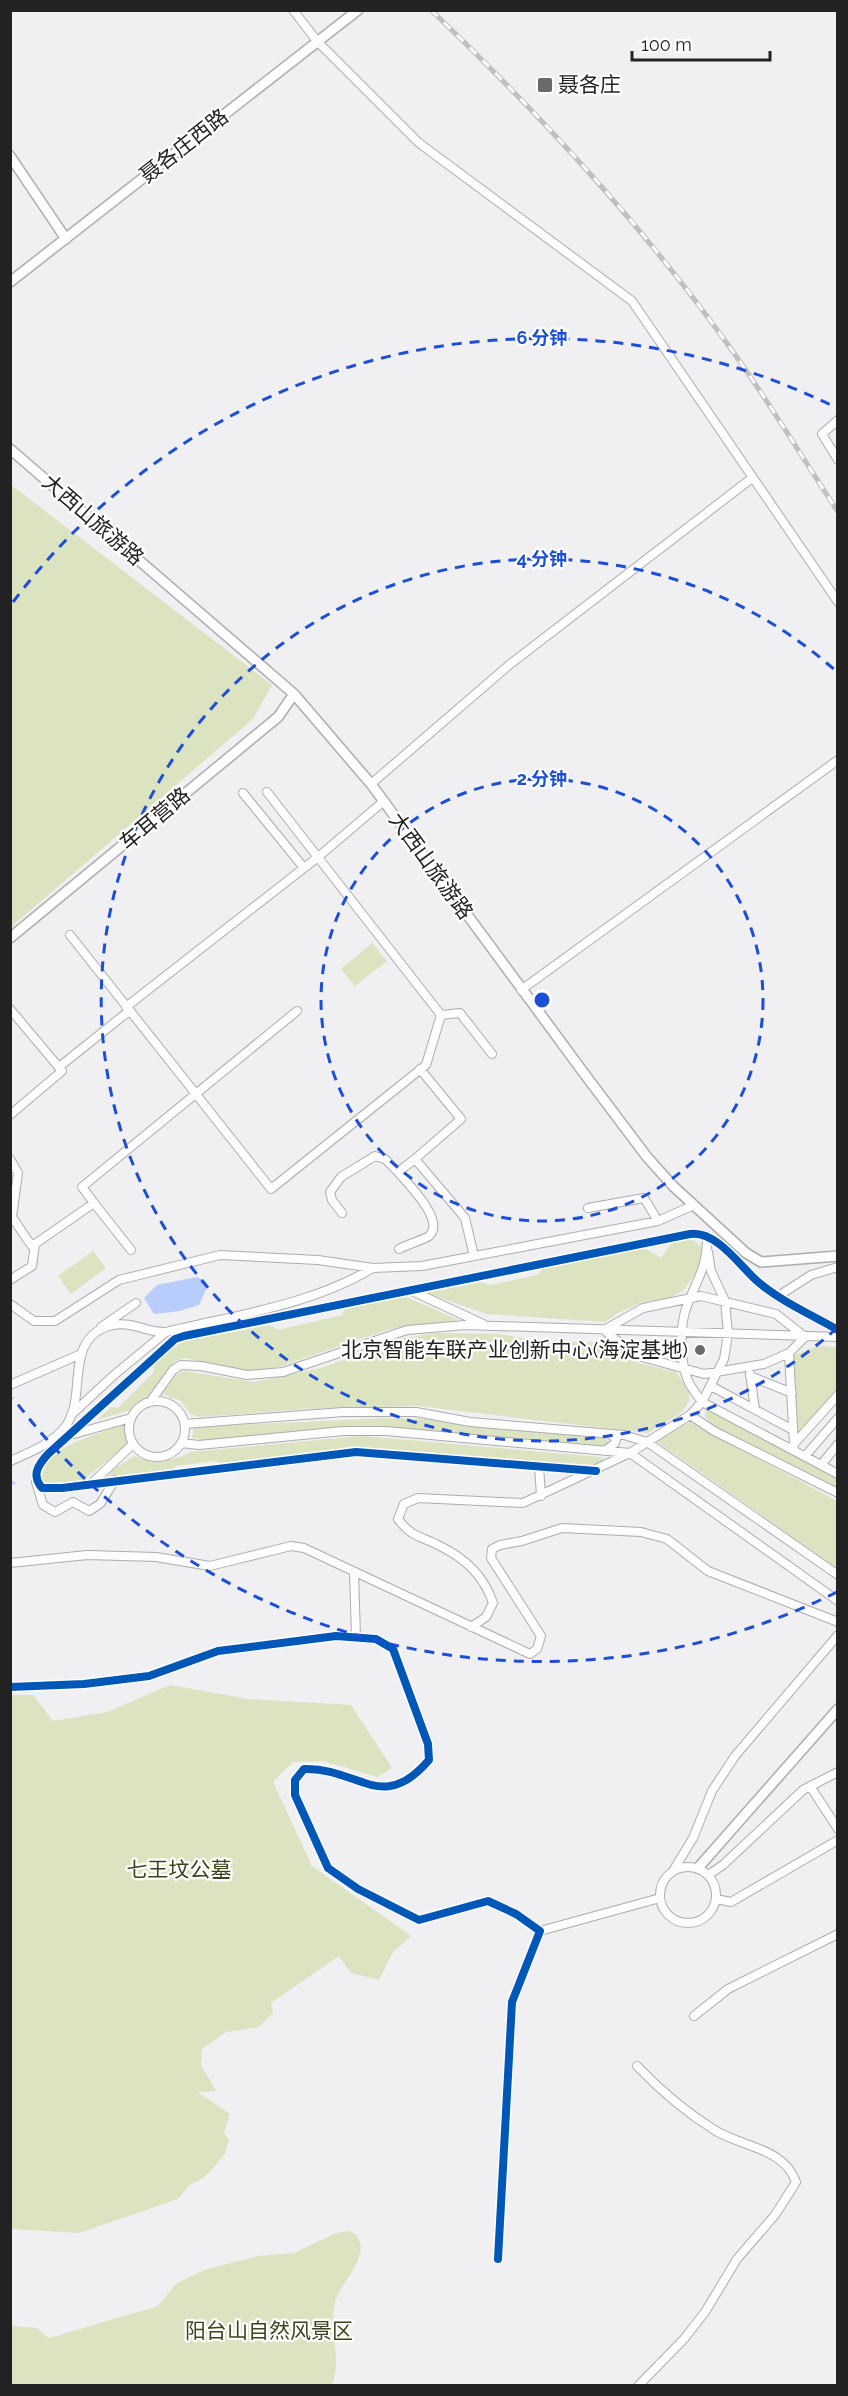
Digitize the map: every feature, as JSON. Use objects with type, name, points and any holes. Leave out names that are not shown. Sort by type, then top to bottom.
[{"type":"street","points":[[293,10],[317,40],[419,143],[632,301],[837,602]]},
{"type":"street","name":"聂各庄西路","points":[[10,282],[358,10]]},
{"type":"street","points":[[10,156],[66,238]]},
{"type":"street","points":[[837,420],[822,434],[837,460]]},
{"type":"street","name":"大西山旅游路","points":[[10,449],[294,694],[384,801],[521,990],[647,1157],[694,1205],[753,1258],[761,1262],[837,1256]]},
{"type":"street","points":[[371,784],[508,665],[752,478]]},
{"type":"street","name":"车耳营路","points":[[10,938],[278,717],[294,694]]},
{"type":"street","points":[[521,990],[837,760]]},
{"type":"street","points":[[267,792],[441,1015]]},
{"type":"street","points":[[243,793],[304,868]]},
{"type":"street","points":[[59,1067],[127,1009],[318,857],[384,801]]},
{"type":"street","points":[[70,935],[272,1189],[426,1065],[441,1015]]},
{"type":"street","points":[[10,1009],[62,1071],[10,1115]]},
{"type":"street","points":[[131,1250],[82,1187],[297,1011]]},
{"type":"street","points":[[441,1015],[460,1013],[492,1054]]},
{"type":"street","points":[[398,1172],[461,1119],[420,1069]]},
{"type":"street","points":[[342,1213],[332,1200],[330,1192],[341,1177],[375,1156],[385,1159],[428,1209],[433,1221],[433,1231],[428,1237],[415,1240],[399,1249]]},
{"type":"street","points":[[10,1159],[18,1173],[12,1217],[31,1245],[94,1203]]},
{"type":"street","points":[[416,1159],[465,1218],[474,1256]]},
{"type":"street","points":[[588,1208],[644,1198],[658,1221]]},
{"type":"street","points":[[10,1304],[34,1321],[55,1321],[119,1280],[220,1255],[318,1260],[374,1268],[422,1266],[658,1221],[694,1205]]},
{"type":"street","points":[[116,1480],[96,1508],[89,1510],[73,1502],[55,1512],[47,1509],[40,1501],[36,1477],[40,1462],[175,1339],[410,1290],[695,1233],[708,1236],[760,1283],[837,1330]]},
{"type":"street","points":[[471,1627],[486,1617],[493,1603],[489,1589],[470,1564],[440,1546],[408,1532],[398,1519],[404,1504],[418,1498],[523,1503],[596,1471],[630,1453],[690,1415],[702,1402],[718,1372],[724,1359],[728,1334],[725,1301],[711,1271],[708,1236]]},
{"type":"street","points":[[10,1280],[32,1266],[35,1244]]},
{"type":"street","points":[[708,1252],[704,1271],[690,1299],[682,1332],[685,1368],[689,1382],[702,1402],[837,1472]]},
{"type":"street","points":[[780,1296],[811,1275],[837,1267]]},
{"type":"street","points":[[98,1330],[114,1325],[135,1324],[151,1333],[166,1332],[315,1296],[344,1285],[374,1268]]},
{"type":"street","points":[[410,1290],[487,1326]]},
{"type":"street","points":[[604,1330],[642,1308],[701,1296],[776,1314],[805,1337]]},
{"type":"street","points":[[10,1461],[52,1439],[65,1427],[71,1415],[84,1346],[98,1330],[136,1303]]},
{"type":"street","points":[[150,1402],[168,1403],[176,1408],[185,1424],[181,1443],[167,1455],[157,1457],[140,1451],[133,1444],[130,1435],[131,1418],[136,1410],[150,1402],[173,1370],[181,1365],[201,1366],[247,1375],[283,1372],[407,1330],[487,1326],[837,1337]]},
{"type":"street","points":[[604,1330],[634,1355],[704,1374],[749,1366],[789,1353],[805,1337]]},
{"type":"street","points":[[71,1415],[114,1375],[166,1332]]},
{"type":"street","points":[[789,1353],[792,1447]]},
{"type":"street","points":[[10,1385],[81,1354]]},
{"type":"street","points":[[749,1366],[755,1409]]},
{"type":"street","points":[[750,1376],[792,1393]]},
{"type":"street","points":[[711,1386],[793,1430]]},
{"type":"street","points":[[792,1447],[837,1395]]},
{"type":"street","points":[[185,1424],[343,1412],[416,1412],[471,1422],[610,1434],[647,1442],[837,1575]]},
{"type":"street","points":[[776,1420],[792,1413]]},
{"type":"street","points":[[690,1415],[714,1431],[837,1493]]},
{"type":"street","points":[[72,1434],[131,1418]]},
{"type":"street","points":[[805,1456],[837,1418]]},
{"type":"street","points":[[181,1443],[199,1446],[343,1431],[365,1431],[630,1453],[837,1601]]},
{"type":"street","points":[[605,1451],[615,1443],[616,1438],[610,1434]]},
{"type":"street","points":[[92,1483],[133,1444]]},
{"type":"street","points":[[821,1465],[837,1444]]},
{"type":"street","points":[[36,1477],[42,1488],[49,1489],[356,1452],[596,1471]]},
{"type":"street","points":[[539,1466],[541,1496]]},
{"type":"street","points":[[10,1563],[87,1555],[156,1557],[210,1566],[291,1546],[304,1548],[530,1654],[537,1649],[541,1636],[491,1558],[492,1549],[500,1545],[522,1542],[561,1528],[641,1532],[667,1539],[708,1571],[837,1622]]},
{"type":"street","points":[[354,1572],[356,1637]]},
{"type":"street","points":[[673,1871],[684,1867],[698,1868],[708,1875],[715,1887],[716,1899],[711,1911],[703,1918],[688,1923],[670,1916],[660,1898],[663,1883],[693,1838],[712,1791],[735,1756],[837,1635]]},
{"type":"street","points":[[10,1686],[84,1684],[149,1676],[218,1652],[336,1636],[376,1639],[393,1649],[428,1744],[429,1760],[402,1785],[387,1788],[361,1783],[321,1769],[304,1769],[295,1780],[295,1795],[328,1868],[378,1901],[419,1920],[488,1900],[516,1914],[540,1931]]},
{"type":"street","points":[[698,1868],[837,1709]]},
{"type":"street","points":[[708,1875],[723,1865],[810,1786],[837,1772]]},
{"type":"street","points":[[810,1786],[837,1829]]},
{"type":"street","points":[[716,1899],[731,1902],[837,1840]]},
{"type":"street","points":[[540,1931],[660,1898]]},
{"type":"street","points":[[498,2259],[512,2002],[540,1931]]},
{"type":"street","points":[[694,2016],[729,1989],[837,1934]]},
{"type":"street","points":[[637,2066],[690,2114],[719,2133],[769,2153],[792,2171],[796,2182],[775,2215],[737,2259],[705,2312],[684,2339],[638,2385]]},
{"type":"green space","points":[[10,484],[272,685],[253,719],[11,927]]},
{"type":"green space","points":[[372,943],[387,961],[355,986],[341,969]]},
{"type":"green space","points":[[693,1240],[702,1247],[700,1267],[683,1291],[669,1298],[642,1302],[616,1314],[605,1322],[487,1314],[426,1293],[481,1282],[490,1285],[538,1275],[542,1269],[643,1247],[661,1258],[673,1241]]},
{"type":"green space","points":[[93,1251],[106,1268],[71,1294],[58,1276]]},
{"type":"green space","points":[[406,1297],[459,1320],[390,1329],[275,1368],[249,1372],[185,1358],[175,1361],[146,1399],[134,1409],[97,1420],[111,1407],[118,1408],[154,1372],[153,1366],[175,1346],[185,1341],[270,1325],[278,1330],[342,1315],[345,1309]]},
{"type":"green space","points":[[435,1333],[499,1334],[528,1339],[599,1343],[638,1363],[676,1372],[689,1392],[689,1401],[682,1412],[648,1433],[417,1406],[306,1409],[200,1417],[190,1414],[181,1401],[162,1394],[176,1375],[184,1371],[255,1382],[321,1368],[404,1338]]},
{"type":"green space","points":[[819,1346],[837,1347],[837,1389],[797,1435],[794,1355]]},
{"type":"green space","points":[[706,1408],[837,1477],[837,1487],[712,1425],[705,1416]]},
{"type":"green space","points":[[387,1418],[431,1419],[482,1428],[602,1437],[609,1442],[600,1447],[339,1427],[205,1441],[192,1437],[194,1427]]},
{"type":"green space","points":[[690,1422],[837,1501],[837,1568],[656,1441]]},
{"type":"green space","points":[[123,1425],[129,1443],[83,1480],[48,1485],[42,1479],[45,1467],[62,1450],[74,1443]]},
{"type":"green space","points":[[362,1436],[600,1457],[604,1460],[599,1464],[573,1465],[353,1447],[222,1465],[216,1461],[176,1466],[171,1472],[109,1478],[108,1473],[134,1456],[162,1461],[191,1452]]},
{"type":"green space","name":"七王坟公墓","points":[[170,1685],[248,1699],[351,1705],[392,1768],[378,1777],[323,1761],[293,1762],[273,1782],[312,1866],[411,1936],[393,1952],[379,1980],[351,1973],[339,1956],[271,2003],[273,2013],[259,2027],[226,2032],[202,2049],[201,2065],[216,2091],[198,2092],[230,2114],[224,2133],[229,2140],[225,2154],[213,2168],[202,2179],[190,2185],[178,2199],[79,2233],[11,2229],[11,1695],[33,1695],[53,1721],[107,1712]]},
{"type":"green space","name":"阳台山自然风景区","points":[[350,2231],[358,2238],[361,2246],[360,2255],[336,2299],[333,2321],[336,2364],[332,2385],[11,2385],[11,2326],[37,2328],[49,2338],[158,2306],[177,2283],[204,2270],[258,2256],[294,2253],[336,2233]]},
{"type":"water","points":[[197,1277],[205,1281],[207,1287],[199,1305],[179,1311],[154,1314],[144,1298],[157,1285]]},
{"type":"waterway","points":[[10,1482],[14,1483]]},
{"type":"railway","points":[[431,10],[553,133],[667,264],[749,375],[838,512]]},
{"type":"cycle path","points":[[596,1471],[356,1452],[62,1488],[42,1488],[36,1474],[48,1454],[175,1339],[690,1234],[700,1234],[718,1243],[766,1288],[838,1330]]},
{"type":"cycle path","points":[[10,1687],[84,1684],[149,1676],[218,1651],[336,1636],[376,1639],[393,1649],[428,1744],[429,1760],[412,1776],[397,1784],[383,1786],[323,1770],[304,1769],[295,1780],[295,1795],[328,1868],[358,1889],[419,1920],[488,1901],[516,1914],[540,1931],[512,2002],[498,2259]]},
{"type":"place","name":"聂各庄","points":[[545,85]]},
{"type":"place","name":"北京智能车联产业创新中心(海淀基地)","points":[[700,1350]]}]
